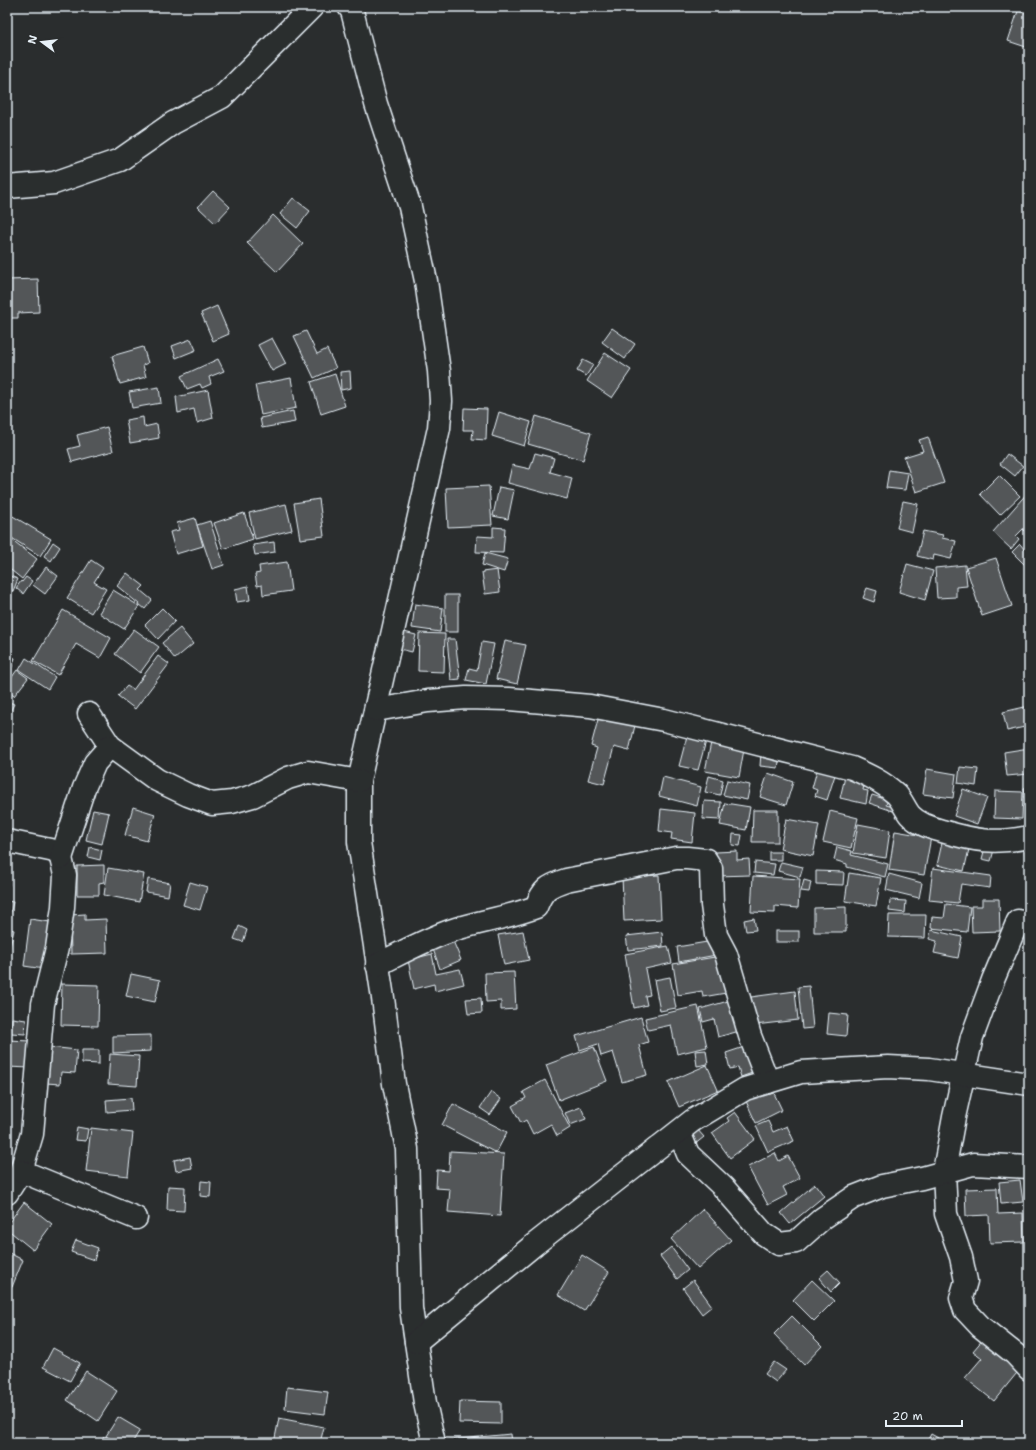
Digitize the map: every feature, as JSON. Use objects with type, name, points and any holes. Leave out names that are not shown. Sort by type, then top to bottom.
[{"type":"street","points":[[7,187],[54,183],[120,160],[173,123],[222,97],[312,7]]},
{"type":"street","points":[[349,7],[352,10],[376,104],[410,208],[426,281],[439,371],[441,401],[439,428],[359,780],[359,842],[383,998],[394,1084],[407,1149],[410,1308],[425,1403],[434,1443]]},
{"type":"street","points":[[376,710],[428,701],[466,698],[590,706],[664,720],[852,768],[875,779],[897,795],[910,815],[927,827],[963,838],[982,841],[1009,841],[1029,837]]},
{"type":"street","points":[[89,714],[110,746],[157,780],[188,796],[212,804],[232,802],[253,796],[288,778],[308,772],[359,780]]},
{"type":"street","points":[[61,858],[84,788],[95,763],[110,746]]},
{"type":"street","points":[[7,841],[57,852],[61,858],[65,875],[63,907],[57,948],[43,1004],[32,1134],[21,1171],[7,1193]]},
{"type":"street","points":[[377,965],[416,945],[456,930],[521,913],[536,906],[541,895],[549,886],[566,880],[676,858],[706,860],[711,868],[712,905],[716,935],[726,954],[750,1036],[768,1082]]},
{"type":"street","points":[[1018,921],[993,980],[972,1037],[954,1117],[944,1171],[946,1214],[961,1257],[966,1281],[961,1298],[965,1310],[981,1327],[1015,1354],[1029,1369]]},
{"type":"street","points":[[416,1342],[534,1244],[692,1121],[745,1089],[801,1072],[888,1067],[929,1069],[1029,1084]]},
{"type":"street","points":[[679,1132],[688,1154],[723,1187],[764,1234],[779,1244],[796,1242],[823,1218],[854,1197],[882,1186],[922,1178],[973,1164],[1029,1167]]},
{"type":"street","points":[[21,1171],[136,1218]]},
{"type":"building","points":[[1018,11],[1029,14],[1029,48],[1008,41]]},
{"type":"building","points":[[213,191],[230,207],[215,223],[198,207]]},
{"type":"building","points":[[293,198],[310,211],[297,228],[280,214]]},
{"type":"building","points":[[273,215],[303,244],[277,272],[247,243]]},
{"type":"building","points":[[38,279],[39,312],[18,313],[18,318],[7,318],[7,280]]},
{"type":"building","points":[[217,306],[229,334],[213,341],[201,313]]},
{"type":"building","points":[[612,328],[635,344],[625,359],[602,342]]},
{"type":"building","points":[[306,331],[317,354],[327,349],[336,368],[314,378],[294,336]]},
{"type":"building","points":[[272,338],[286,364],[272,371],[258,345]]},
{"type":"building","points":[[191,339],[196,350],[176,358],[172,346]]},
{"type":"building","points":[[143,347],[148,363],[143,365],[146,377],[120,384],[112,356]]},
{"type":"building","points":[[605,353],[631,370],[612,398],[587,381]]},
{"type":"building","points":[[218,359],[224,371],[209,377],[211,384],[202,388],[200,384],[187,389],[181,376]]},
{"type":"building","points":[[583,360],[593,365],[586,376],[577,371]]},
{"type":"building","points":[[350,371],[351,388],[341,390],[340,372]]},
{"type":"building","points":[[335,374],[345,406],[321,414],[311,382]]},
{"type":"building","points":[[291,378],[296,408],[261,415],[255,385]]},
{"type":"building","points":[[159,387],[161,403],[132,408],[129,392]]},
{"type":"building","points":[[208,390],[213,418],[197,423],[194,409],[178,413],[176,397]]},
{"type":"building","points":[[464,408],[487,409],[486,440],[472,439],[473,430],[463,430]]},
{"type":"building","points":[[293,411],[295,422],[262,428],[260,418]]},
{"type":"building","points":[[499,412],[531,422],[524,446],[492,436]]},
{"type":"building","points":[[536,416],[591,433],[583,460],[528,444]]},
{"type":"building","points":[[143,417],[144,427],[157,424],[159,438],[130,443],[126,420]]},
{"type":"building","points":[[107,427],[113,451],[72,462],[68,449],[80,446],[77,435]]},
{"type":"building","points":[[928,437],[944,483],[916,492],[904,457],[923,451],[919,440]]},
{"type":"building","points":[[535,453],[554,458],[550,472],[572,478],[567,499],[508,483],[512,465],[530,469]]},
{"type":"building","points":[[1007,454],[1023,466],[1015,476],[1000,464]]},
{"type":"building","points":[[889,470],[908,473],[905,490],[886,488]]},
{"type":"building","points":[[999,475],[1020,496],[1000,515],[980,494]]},
{"type":"building","points":[[489,486],[492,525],[448,527],[446,488]]},
{"type":"building","points":[[499,487],[514,490],[508,519],[493,516]]},
{"type":"building","points":[[1029,491],[1029,535],[1023,529],[1016,536],[1019,539],[1011,549],[993,532]]},
{"type":"building","points":[[319,499],[324,536],[300,539],[294,503]]},
{"type":"building","points":[[903,501],[918,504],[912,532],[897,528]]},
{"type":"building","points":[[286,504],[292,530],[255,539],[249,513]]},
{"type":"building","points":[[244,513],[253,539],[223,549],[214,523]]},
{"type":"building","points":[[11,515],[51,539],[40,556],[7,535],[7,522]]},
{"type":"building","points":[[195,518],[203,546],[176,554],[170,532],[179,530],[177,523]]},
{"type":"building","points":[[210,521],[224,565],[212,569],[197,525]]},
{"type":"building","points":[[493,527],[505,528],[503,553],[476,552],[477,536],[493,537]]},
{"type":"building","points":[[923,531],[943,535],[942,538],[956,541],[951,559],[934,555],[933,560],[917,556]]},
{"type":"building","points":[[11,539],[37,559],[22,579],[7,567],[7,544]]},
{"type":"building","points":[[53,542],[60,547],[51,561],[44,556]]},
{"type":"building","points":[[274,542],[275,552],[255,555],[253,545]]},
{"type":"building","points":[[1020,544],[1025,550],[1029,546],[1028,568],[1012,552]]},
{"type":"building","points":[[485,553],[508,559],[504,572],[482,565]]},
{"type":"building","points":[[996,558],[1012,606],[982,616],[966,567]]},
{"type":"building","points":[[91,560],[103,568],[94,582],[106,589],[91,613],[67,598]]},
{"type":"building","points":[[287,562],[291,591],[263,595],[262,585],[257,586],[255,574],[260,573],[259,566]]},
{"type":"building","points":[[907,564],[933,571],[925,600],[899,592]]},
{"type":"building","points":[[965,565],[967,586],[956,587],[956,597],[937,598],[935,568]]},
{"type":"building","points":[[46,567],[58,576],[45,594],[33,585]]},
{"type":"building","points":[[497,570],[500,592],[485,594],[482,572]]},
{"type":"building","points":[[127,573],[144,586],[140,590],[152,600],[145,609],[117,586]]},
{"type":"building","points":[[7,575],[18,579],[13,591],[7,588]]},
{"type":"building","points":[[26,577],[32,581],[23,594],[16,588]]},
{"type":"building","points":[[248,586],[250,600],[237,602],[235,589]]},
{"type":"building","points":[[867,588],[877,591],[874,602],[863,598]]},
{"type":"building","points":[[113,590],[139,606],[124,629],[99,613]]},
{"type":"building","points":[[445,595],[458,595],[458,632],[445,632]]},
{"type":"building","points":[[415,604],[443,608],[440,632],[412,628]]},
{"type":"building","points":[[162,608],[175,621],[158,639],[145,625]]},
{"type":"building","points":[[63,610],[111,638],[100,658],[76,644],[58,675],[33,661]]},
{"type":"building","points":[[180,628],[193,644],[175,659],[162,643]]},
{"type":"building","points":[[134,629],[159,647],[140,673],[115,654]]},
{"type":"building","points":[[404,632],[416,635],[412,652],[400,649]]},
{"type":"building","points":[[419,633],[445,634],[444,672],[418,671]]},
{"type":"building","points":[[447,639],[455,639],[460,679],[451,680]]},
{"type":"building","points":[[505,641],[526,645],[517,684],[496,679]]},
{"type":"building","points":[[482,642],[494,644],[486,684],[466,680],[469,668],[477,670]]},
{"type":"building","points":[[7,656],[15,658],[11,670],[7,669]]},
{"type":"building","points":[[158,656],[169,664],[135,709],[118,696],[127,686],[133,690]]},
{"type":"building","points":[[26,658],[55,677],[48,689],[19,670]]},
{"type":"building","points":[[17,670],[28,678],[14,696],[7,691],[7,684]]},
{"type":"building","points":[[7,701],[14,704],[7,718]]},
{"type":"building","points":[[1029,706],[1029,726],[1007,731],[1003,712]]},
{"type":"building","points":[[600,712],[636,721],[629,751],[614,747],[604,784],[588,780],[597,748],[591,746]]},
{"type":"building","points":[[687,736],[706,741],[698,770],[679,766]]},
{"type":"building","points":[[712,738],[745,744],[739,777],[705,771]]},
{"type":"building","points":[[1029,748],[1029,774],[1007,776],[1004,752]]},
{"type":"building","points":[[761,753],[780,755],[778,768],[760,766]]},
{"type":"building","points":[[960,767],[978,769],[976,786],[958,783]]},
{"type":"building","points":[[927,769],[956,774],[953,798],[923,794]]},
{"type":"building","points":[[817,770],[835,775],[827,800],[815,796],[817,790],[812,788]]},
{"type":"building","points":[[768,773],[793,782],[786,805],[760,797]]},
{"type":"building","points":[[709,776],[723,780],[720,795],[705,792]]},
{"type":"building","points":[[663,777],[701,787],[697,806],[659,796]]},
{"type":"building","points":[[845,777],[865,781],[863,790],[868,791],[866,804],[840,798]]},
{"type":"building","points":[[727,780],[750,785],[747,800],[723,795]]},
{"type":"building","points":[[1029,787],[1029,811],[1024,788]]},
{"type":"building","points":[[963,789],[987,798],[977,824],[954,816]]},
{"type":"building","points":[[995,791],[1023,792],[1022,819],[994,818]]},
{"type":"building","points":[[872,795],[888,800],[886,805],[897,808],[896,812],[869,803]]},
{"type":"building","points":[[704,801],[721,802],[720,820],[703,819]]},
{"type":"building","points":[[725,803],[750,807],[746,830],[720,825]]},
{"type":"building","points":[[133,807],[155,814],[147,841],[125,835]]},
{"type":"building","points":[[661,809],[695,813],[692,842],[671,839],[672,833],[659,831]]},
{"type":"building","points":[[93,810],[109,813],[102,844],[86,840]]},
{"type":"building","points":[[753,810],[778,810],[778,842],[752,842]]},
{"type":"building","points":[[830,811],[858,818],[851,848],[823,842]]},
{"type":"building","points":[[786,819],[819,825],[813,856],[780,849]]},
{"type":"building","points":[[858,824],[890,830],[886,858],[853,853]]},
{"type":"building","points":[[895,831],[931,837],[924,875],[889,870]]},
{"type":"building","points":[[733,834],[742,835],[740,846],[732,845]]},
{"type":"building","points":[[942,843],[969,849],[964,871],[937,865]]},
{"type":"building","points":[[1029,843],[1029,866],[1028,866],[1023,845]]},
{"type":"building","points":[[986,844],[995,846],[991,861],[982,859]]},
{"type":"building","points":[[90,847],[102,850],[100,860],[88,857]]},
{"type":"building","points":[[837,847],[852,851],[851,855],[888,864],[885,877],[847,867],[847,864],[834,860]]},
{"type":"building","points":[[737,851],[737,860],[749,859],[750,875],[717,876],[716,852]]},
{"type":"building","points":[[769,852],[781,852],[781,860],[769,860]]},
{"type":"building","points":[[755,862],[775,864],[773,875],[754,873]]},
{"type":"building","points":[[781,862],[803,867],[800,877],[778,871]]},
{"type":"building","points":[[7,864],[9,864],[9,885],[7,885]]},
{"type":"building","points":[[104,865],[104,882],[99,883],[99,895],[77,895],[77,866]]},
{"type":"building","points":[[108,868],[144,874],[139,902],[104,895]]},
{"type":"building","points":[[933,868],[991,876],[990,888],[961,884],[958,903],[929,900]]},
{"type":"building","points":[[816,871],[844,872],[843,885],[816,884]]},
{"type":"building","points":[[849,873],[881,878],[876,906],[845,901]]},
{"type":"building","points":[[889,874],[922,883],[919,898],[886,890]]},
{"type":"building","points":[[659,875],[661,919],[624,921],[622,877]]},
{"type":"building","points":[[753,876],[800,879],[798,908],[775,906],[775,913],[751,912]]},
{"type":"building","points":[[148,879],[170,883],[168,896],[146,892]]},
{"type":"building","points":[[804,880],[811,882],[809,892],[801,891]]},
{"type":"building","points":[[190,882],[207,887],[200,910],[183,905]]},
{"type":"building","points":[[982,899],[999,899],[1000,931],[972,932],[971,906],[982,906]]},
{"type":"building","points":[[890,900],[906,901],[905,913],[889,911]]},
{"type":"building","points":[[7,901],[13,902],[10,915],[7,915]]},
{"type":"building","points":[[946,904],[970,907],[967,932],[931,928],[932,917],[944,918]]},
{"type":"building","points":[[846,907],[846,932],[814,932],[814,908]]},
{"type":"building","points":[[85,914],[85,920],[106,919],[107,953],[71,954],[70,915]]},
{"type":"building","points":[[889,915],[926,915],[925,938],[888,937]]},
{"type":"building","points":[[754,918],[756,930],[746,931],[744,920]]},
{"type":"building","points":[[30,919],[50,922],[44,969],[24,966]]},
{"type":"building","points":[[239,926],[247,930],[243,942],[234,939]]},
{"type":"building","points":[[7,928],[14,930],[8,955],[7,955]]},
{"type":"building","points":[[931,930],[962,937],[958,958],[934,953],[937,941],[929,939]]},
{"type":"building","points":[[523,931],[529,960],[504,965],[498,935]]},
{"type":"building","points":[[776,931],[799,931],[799,942],[776,942]]},
{"type":"building","points":[[662,932],[663,946],[628,950],[626,936]]},
{"type":"building","points":[[453,941],[461,960],[440,969],[433,949]]},
{"type":"building","points":[[713,941],[716,955],[679,962],[677,947]]},
{"type":"building","points":[[668,946],[672,963],[645,969],[650,995],[645,996],[647,1005],[634,1008],[625,954]]},
{"type":"building","points":[[432,954],[436,974],[460,969],[464,984],[435,991],[434,984],[414,989],[408,960]]},
{"type":"building","points":[[721,956],[726,993],[703,997],[702,991],[678,995],[673,964]]},
{"type":"building","points":[[514,972],[516,1009],[501,1010],[501,1001],[486,1002],[485,973]]},
{"type":"building","points":[[131,974],[160,980],[155,1002],[126,996]]},
{"type":"building","points":[[670,977],[676,1008],[660,1011],[654,980]]},
{"type":"building","points":[[62,984],[99,985],[98,1026],[61,1025]]},
{"type":"building","points":[[809,986],[813,1028],[802,1029],[798,987]]},
{"type":"building","points":[[795,991],[798,1020],[755,1025],[751,997]]},
{"type":"building","points":[[481,998],[482,1013],[468,1014],[466,999]]},
{"type":"building","points":[[735,999],[743,1030],[718,1037],[714,1019],[703,1022],[700,1009]]},
{"type":"building","points":[[698,1006],[707,1047],[677,1054],[671,1025],[648,1030],[645,1018]]},
{"type":"building","points":[[829,1013],[848,1015],[846,1036],[827,1034]]},
{"type":"building","points":[[641,1017],[648,1042],[639,1045],[647,1075],[622,1082],[613,1052],[601,1056],[598,1044],[580,1050],[576,1036]]},
{"type":"building","points":[[12,1018],[26,1020],[25,1034],[11,1033]]},
{"type":"building","points":[[151,1035],[151,1051],[113,1053],[113,1036]]},
{"type":"building","points":[[7,1040],[31,1041],[30,1068],[7,1067]]},
{"type":"building","points":[[747,1046],[755,1072],[741,1077],[738,1067],[730,1069],[726,1053]]},
{"type":"building","points":[[49,1047],[77,1050],[75,1073],[61,1072],[60,1084],[46,1083]]},
{"type":"building","points":[[594,1047],[607,1081],[559,1100],[546,1065]]},
{"type":"building","points":[[82,1050],[99,1050],[99,1064],[82,1063]]},
{"type":"building","points":[[706,1050],[708,1064],[697,1066],[695,1051]]},
{"type":"building","points":[[110,1054],[139,1056],[137,1086],[108,1084]]},
{"type":"building","points":[[707,1065],[718,1090],[679,1107],[668,1082]]},
{"type":"building","points":[[545,1080],[570,1128],[557,1136],[551,1124],[533,1134],[526,1120],[521,1123],[512,1106],[526,1098],[523,1092]]},
{"type":"building","points":[[771,1087],[782,1110],[756,1123],[745,1099]]},
{"type":"building","points":[[491,1092],[501,1099],[490,1115],[480,1108]]},
{"type":"building","points":[[131,1098],[132,1110],[107,1112],[106,1100]]},
{"type":"building","points":[[453,1104],[507,1132],[496,1153],[442,1125]]},
{"type":"building","points":[[581,1107],[586,1119],[570,1125],[565,1113]]},
{"type":"building","points":[[735,1112],[755,1139],[730,1158],[712,1133],[729,1121],[727,1118]]},
{"type":"building","points":[[768,1121],[773,1132],[787,1126],[794,1141],[768,1152],[756,1126]]},
{"type":"building","points":[[77,1127],[88,1129],[86,1141],[75,1140]]},
{"type":"building","points":[[91,1128],[133,1133],[128,1176],[86,1171]]},
{"type":"building","points":[[696,1128],[704,1137],[694,1145],[687,1135]]},
{"type":"building","points":[[450,1151],[504,1154],[500,1216],[448,1212],[450,1189],[436,1188],[437,1170],[449,1171]]},
{"type":"building","points":[[775,1153],[779,1161],[788,1156],[800,1178],[783,1187],[787,1195],[768,1205],[748,1167]]},
{"type":"building","points":[[190,1157],[192,1168],[176,1171],[174,1160]]},
{"type":"building","points":[[1020,1180],[1023,1202],[1001,1204],[999,1182]]},
{"type":"building","points":[[201,1181],[211,1182],[210,1197],[200,1196]]},
{"type":"building","points":[[815,1184],[824,1196],[790,1224],[781,1213]]},
{"type":"building","points":[[168,1186],[185,1187],[184,1211],[167,1210]]},
{"type":"building","points":[[997,1188],[998,1214],[1023,1213],[1024,1242],[990,1243],[989,1215],[966,1216],[965,1189]]},
{"type":"building","points":[[24,1202],[52,1224],[33,1250],[7,1229],[7,1225]]},
{"type":"building","points":[[703,1209],[731,1240],[698,1269],[671,1239]]},
{"type":"building","points":[[76,1240],[98,1248],[94,1260],[71,1252]]},
{"type":"building","points":[[671,1247],[688,1270],[677,1279],[660,1256]]},
{"type":"building","points":[[7,1252],[23,1260],[12,1287],[7,1285]]},
{"type":"building","points":[[582,1255],[609,1272],[584,1311],[558,1295]]},
{"type":"building","points":[[828,1270],[840,1283],[831,1292],[819,1278]]},
{"type":"building","points":[[693,1280],[712,1306],[702,1314],[683,1288]]},
{"type":"building","points":[[812,1280],[834,1301],[814,1321],[793,1300]]},
{"type":"building","points":[[792,1316],[822,1346],[804,1365],[774,1334]]},
{"type":"building","points":[[984,1338],[1021,1368],[994,1401],[965,1378],[982,1358],[973,1351]]},
{"type":"building","points":[[53,1348],[80,1363],[70,1381],[43,1367]]},
{"type":"building","points":[[774,1362],[786,1370],[776,1382],[765,1374]]},
{"type":"building","points":[[86,1371],[117,1391],[98,1421],[67,1400]]},
{"type":"building","points":[[287,1387],[328,1392],[325,1414],[285,1409]]},
{"type":"building","points":[[460,1401],[501,1402],[501,1424],[459,1423]]},
{"type":"building","points":[[118,1417],[140,1430],[132,1443],[118,1443],[106,1436]]},
{"type":"building","points":[[279,1418],[324,1427],[320,1443],[274,1443]]},
{"type":"building","points":[[511,1434],[512,1443],[448,1443],[448,1440]]},
{"type":"building","points":[[931,1434],[947,1443],[926,1443]]},
{"type":"building","points":[[105,1436],[113,1443],[99,1443]]}]
